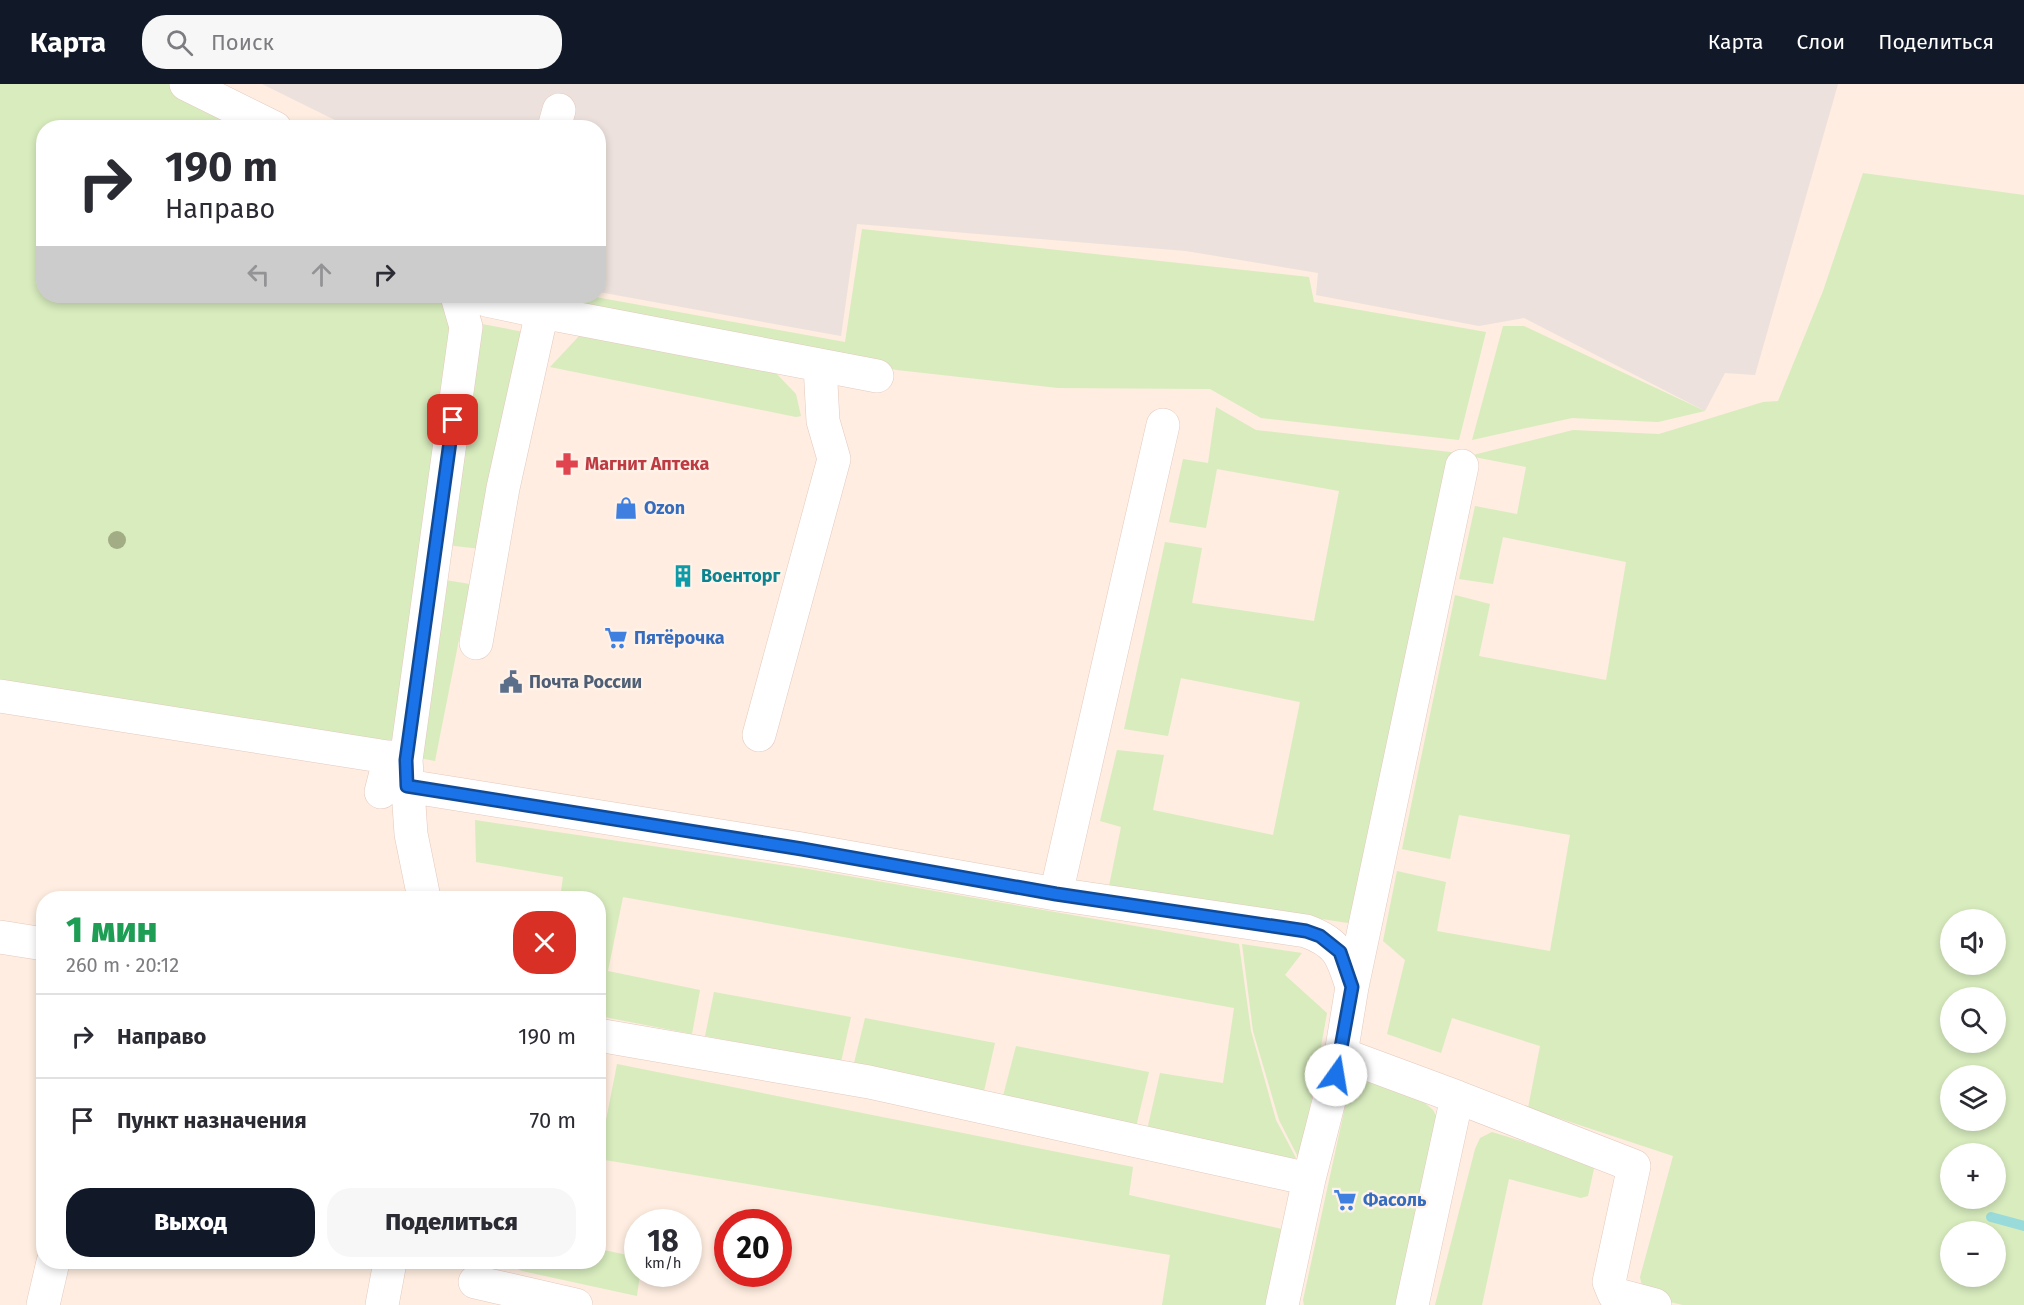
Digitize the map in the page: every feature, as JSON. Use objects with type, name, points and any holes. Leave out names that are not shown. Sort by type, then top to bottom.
[{"type":"street","points":[[186,84],[259,120]]},
{"type":"street","points":[[423,891],[396,774],[466,327],[476,303]]},
{"type":"street","points":[[504,303],[877,376]]},
{"type":"street","points":[[476,643],[503,488],[542,312]]},
{"type":"street","points":[[759,735],[834,459],[823,421],[820,365]]},
{"type":"street","points":[[1056,894],[1162,425]]},
{"type":"street","points":[[1282,1305],[1309,1179],[1341,1054],[1352,987],[1462,466]]},
{"type":"street","points":[[0,696],[396,774],[802,849],[1056,894],[1362,940]]},
{"type":"street","points":[[1306,931],[1320,936],[1340,952],[1352,987]]},
{"type":"street","points":[[0,937],[36,943]]},
{"type":"street","points":[[606,1036],[869,1082],[1309,1179]]},
{"type":"street","points":[[1341,1054],[1634,1166],[1609,1282],[1614,1294],[1655,1305]]},
{"type":"street","points":[[1412,1305],[1457,1097]]},
{"type":"street","points":[[43,1305],[51,1269]]},
{"type":"street","points":[[382,1305],[389,1269]]},
{"type":"street","points":[[475,1283],[576,1305]]},
{"type":"shaded area","points":[[262,84],[1838,84],[1755,375],[1725,373],[1705,411],[1524,318],[1479,326],[1316,295],[1318,273],[1186,251],[857,224],[841,336],[606,293],[606,120],[335,120]]},
{"type":"green space","points":[[0,84],[175,84],[250,120],[36,120],[36,303],[453,303],[461,329],[404,756],[0,693]]},
{"type":"green space","points":[[1863,173],[2024,195],[2024,1305],[1683,1305],[1670,1302],[1642,1286],[1640,1277],[1673,1156],[1528,1108],[1540,1046],[1452,1018],[1441,1053],[1387,1034],[1405,960],[1383,941],[1397,871],[1446,882],[1437,931],[1550,951],[1570,835],[1459,815],[1450,859],[1402,849],[1455,595],[1490,604],[1479,656],[1606,680],[1626,562],[1503,537],[1493,584],[1459,579],[1475,506],[1517,514],[1526,467],[1469,456],[1573,430],[1659,434],[1763,402],[1778,401],[1823,291]]},
{"type":"green space","points":[[862,229],[1309,277],[1314,302],[1486,332],[1459,440],[1261,418],[1210,389],[1058,388],[897,370],[544,303],[606,303],[606,299],[845,342]]},
{"type":"green space","points":[[482,324],[529,333],[481,549],[446,545]]},
{"type":"green space","points":[[1503,326],[1524,326],[1705,411],[1658,422],[1572,418],[1472,440]]},
{"type":"green space","points":[[580,335],[771,368],[796,394],[801,416],[796,417],[550,367]]},
{"type":"green space","points":[[1216,407],[1256,430],[1459,453],[1361,925],[1109,886],[1121,827],[1100,821],[1117,750],[1164,755],[1153,810],[1273,835],[1300,702],[1181,678],[1168,736],[1124,729],[1165,542],[1202,548],[1192,603],[1314,621],[1339,491],[1217,469],[1206,528],[1169,522],[1183,459],[1208,463]]},
{"type":"green space","points":[[439,579],[470,584],[435,761],[414,757]]},
{"type":"green space","points":[[475,820],[808,869],[1239,944],[1251,1031],[1276,1120],[1296,1158],[1288,1162],[1147,1130],[1160,1073],[1223,1083],[1234,1008],[623,897],[608,971],[700,990],[692,1034],[606,1017],[606,891],[561,891],[563,877],[476,862]]},
{"type":"green space","points":[[1242,944],[1302,953],[1285,975],[1327,1013],[1303,1147],[1298,1157],[1279,1120],[1253,1031]]},
{"type":"green space","points":[[714,992],[851,1017],[841,1062],[705,1036]]},
{"type":"green space","points":[[865,1018],[995,1043],[984,1091],[854,1063]]},
{"type":"green space","points":[[1016,1046],[1149,1072],[1136,1127],[1003,1096]]},
{"type":"green space","points":[[617,1064],[1133,1167],[1129,1195],[1282,1229],[1267,1305],[1162,1305],[1170,1255],[606,1160],[606,1120]]},
{"type":"green space","points":[[1365,1080],[1419,1098],[1433,1110],[1441,1125],[1404,1305],[1304,1305],[1303,1300],[1345,1107],[1351,1091]]},
{"type":"green space","points":[[1492,1132],[1595,1164],[1588,1196],[1581,1198],[1509,1179],[1482,1305],[1435,1305],[1475,1149],[1480,1138]]},
{"type":"green space","points":[[606,1250],[624,1254],[624,1287],[638,1287],[637,1296],[518,1269],[606,1269]]},
{"type":"waterway","points":[[1991,1217],[2024,1226]]},
{"type":"place","name":"Магнит Аптека","points":[[567,464]]},
{"type":"place","name":"Ozon","points":[[626,508]]},
{"type":"place","name":"Военторг","points":[[683,576]]},
{"type":"place","name":"Пятёрочка","points":[[616,638]]},
{"type":"place","name":"Почта России","points":[[511,682]]},
{"type":"place","name":"Фасоль","points":[[1345,1200]]},
{"type":"route","points":[[453,420],[406,760],[407,786],[802,849],[1056,894],[1306,931],[1320,936],[1340,952],[1352,987],[1336,1075]]}]
